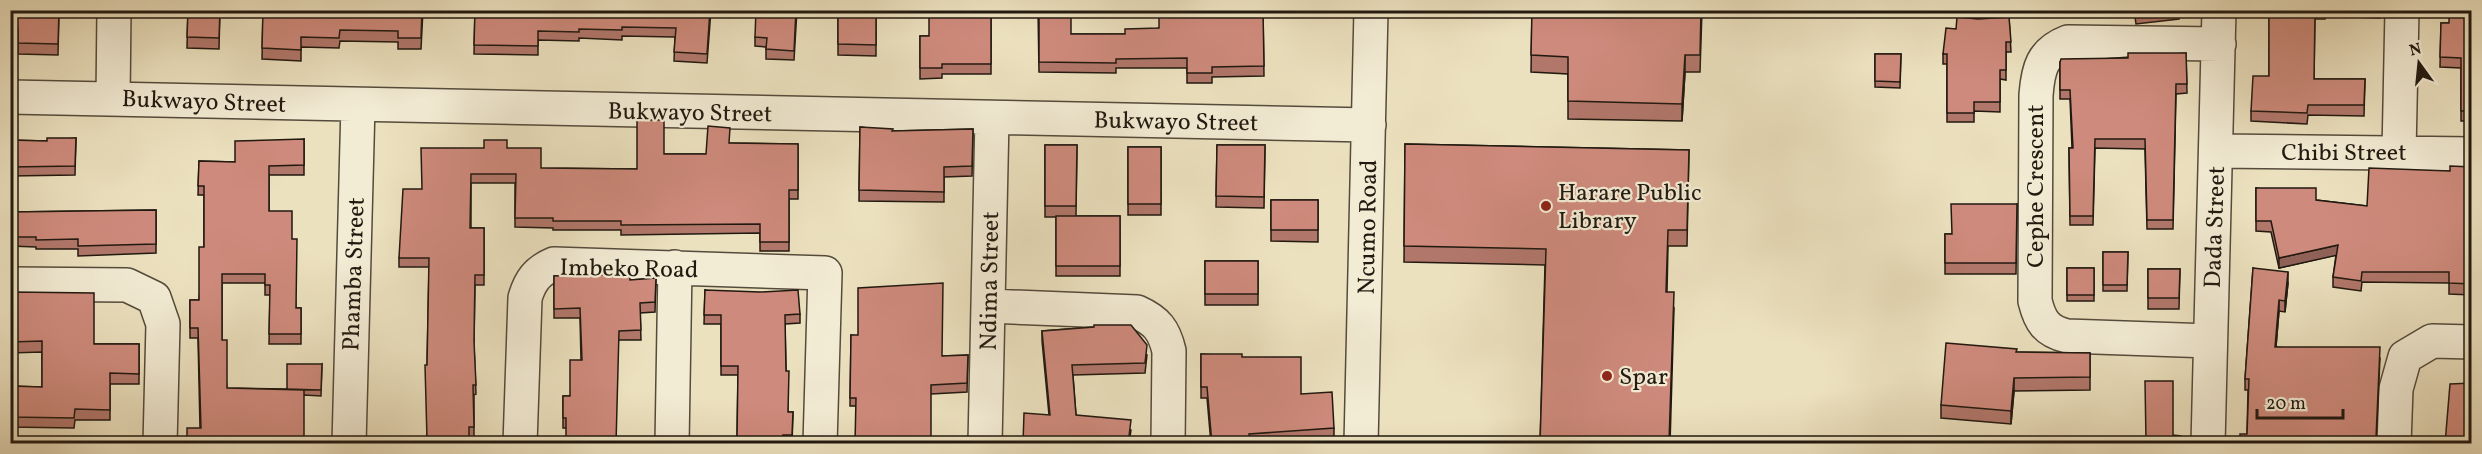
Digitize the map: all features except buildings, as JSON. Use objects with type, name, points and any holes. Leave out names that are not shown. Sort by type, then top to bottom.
[{"type":"street","points":[[113,99],[114,10]]},
{"type":"street","name":"Ncumo Road","points":[[1361,444],[1371,10]]},
{"type":"street","name":"Dada Street","points":[[2208,444],[2220,10]]},
{"type":"street","points":[[2399,152],[2402,10]]},
{"type":"street","name":"Cephe Crescent","points":[[2210,340],[2067,336],[2049,329],[2042,322],[2035,301],[2036,95],[2038,70],[2043,59],[2051,51],[2068,42],[2219,44]]},
{"type":"street","name":"Bukwayo Street","points":[[10,97],[1369,125]]},
{"type":"street","name":"Phamba Street","points":[[349,444],[358,105]]},
{"type":"street","name":"Ndima Street","points":[[985,444],[992,117]]},
{"type":"street","name":"Chibi Street","points":[[2217,151],[2472,154]]},
{"type":"street","name":"Imbeko Road","points":[[520,444],[525,298],[532,279],[554,264],[825,273],[820,444]]},
{"type":"street","points":[[672,444],[675,267]]},
{"type":"street","points":[[10,284],[127,285],[154,298],[163,324],[160,444]]},
{"type":"street","points":[[988,306],[1137,312],[1157,323],[1166,339],[1169,351],[1168,444]]},
{"type":"street","points":[[2394,444],[2396,389],[2405,357],[2432,341],[2472,342]]},
{"type":"place","name":"Harare Public Library","points":[[1546,206]]},
{"type":"place","name":"Spar","points":[[1607,376]]}]
